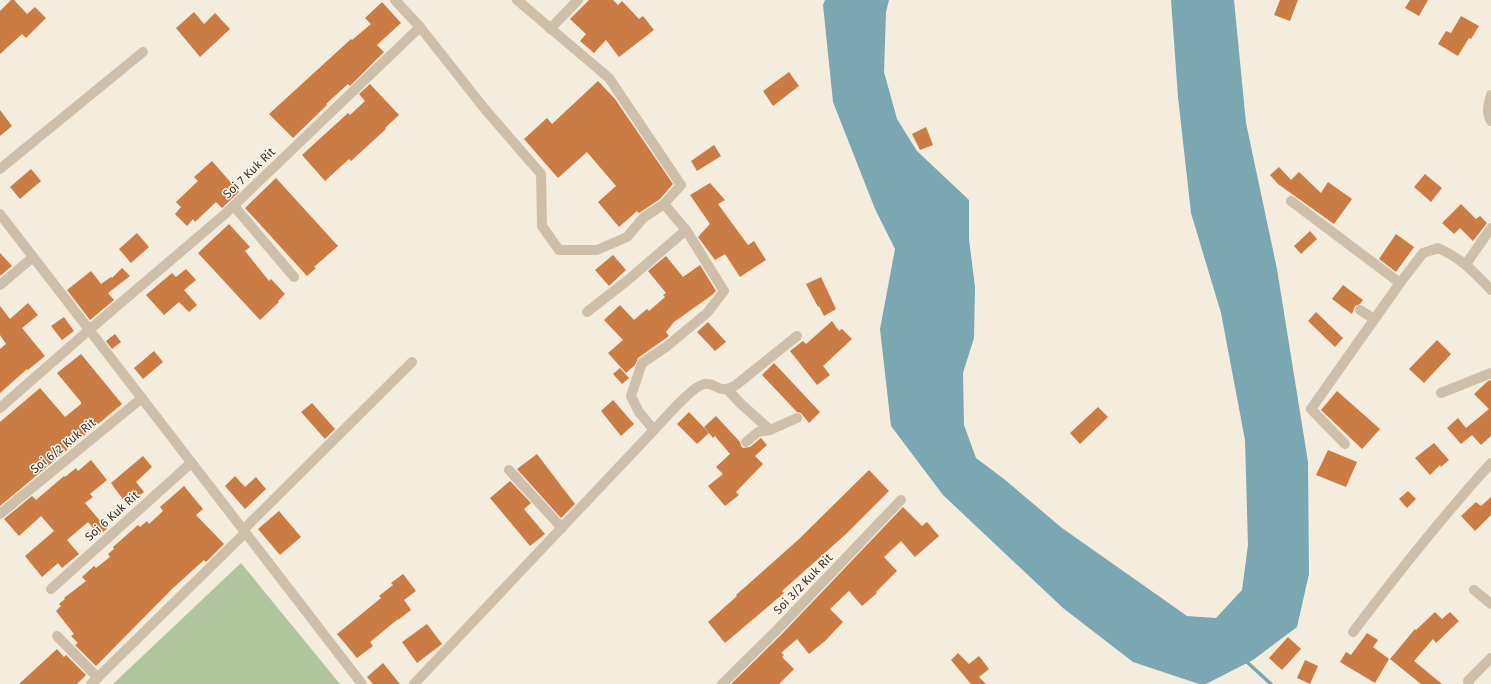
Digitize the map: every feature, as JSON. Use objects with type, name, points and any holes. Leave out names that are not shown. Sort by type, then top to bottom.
[{"type":"street","points":[[395,0],[420,27],[484,108],[541,174],[542,226],[559,250],[597,250],[627,237],[644,218],[664,204],[681,185],[609,78],[517,0]]},
{"type":"street","points":[[550,29],[578,0]]},
{"type":"street","name":"Soi 7 Kuk Rit","points":[[0,408],[234,206],[420,27]]},
{"type":"street","points":[[0,169],[143,52]]},
{"type":"street","points":[[1491,95],[1487,114],[1491,121]]},
{"type":"street","points":[[1291,201],[1400,283]]},
{"type":"street","points":[[654,430],[639,412],[631,396],[642,363],[666,347],[707,314],[724,292],[686,230],[664,204]]},
{"type":"street","points":[[234,206],[294,277]]},
{"type":"street","points":[[0,214],[32,258],[142,398],[362,684]]},
{"type":"street","points":[[1466,264],[1491,228]]},
{"type":"street","points":[[587,312],[628,280],[686,230]]},
{"type":"street","points":[[1345,444],[1311,409],[1374,319],[1423,253],[1438,248],[1452,254],[1466,264],[1491,290]]},
{"type":"street","points":[[0,285],[32,258]]},
{"type":"street","points":[[1360,310],[1374,319]]},
{"type":"street","points":[[414,684],[688,395],[701,385],[707,384],[723,390],[728,390],[797,336]]},
{"type":"street","points":[[57,636],[95,681],[412,362]]},
{"type":"street","points":[[1441,393],[1491,373]]},
{"type":"street","points":[[728,390],[770,430]]},
{"type":"street","name":"Soi 6/2 Kuk Rit","points":[[0,514],[142,398]]},
{"type":"street","points":[[746,442],[758,432],[770,430],[797,418]]},
{"type":"street","name":"Soi 6 Kuk Rit","points":[[51,589],[191,463]]},
{"type":"street","points":[[1353,632],[1398,573],[1491,464]]},
{"type":"street","points":[[509,470],[562,528]]},
{"type":"street","name":"Soi 3/2 Kuk Rit","points":[[722,684],[901,500]]},
{"type":"street","points":[[1474,590],[1491,604]]},
{"type":"street","points":[[1467,683],[1491,658]]},
{"type":"green space","points":[[241,563],[340,684],[113,684]]},
{"type":"water","points":[[825,0],[889,0],[886,12],[884,72],[897,119],[917,151],[969,200],[969,239],[975,287],[974,338],[963,373],[964,425],[976,458],[1004,479],[1062,528],[1187,616],[1216,618],[1242,590],[1248,545],[1245,440],[1221,313],[1191,213],[1178,97],[1171,0],[1234,0],[1246,123],[1277,269],[1308,462],[1309,574],[1297,627],[1253,660],[1206,684],[1199,684],[1133,662],[1063,608],[943,495],[891,426],[880,329],[895,249],[875,209],[833,102],[823,5]]},
{"type":"building","points":[[11,0],[14,0],[27,14],[35,7],[46,18],[26,38],[22,34],[0,54],[0,11]]},
{"type":"building","points":[[589,0],[613,0],[618,5],[622,1],[639,19],[643,16],[654,30],[619,57],[606,40],[594,53],[580,41],[586,34],[570,19]]},
{"type":"building","points":[[1280,0],[1298,0],[1290,21],[1274,15]]},
{"type":"building","points":[[1410,0],[1428,0],[1419,16],[1405,8]]},
{"type":"building","points":[[382,2],[401,23],[377,45],[384,52],[350,86],[348,84],[326,104],[327,105],[293,138],[269,114],[351,39],[352,40],[371,24],[365,18]]},
{"type":"building","points":[[194,12],[204,24],[215,13],[230,29],[200,57],[176,28]]},
{"type":"building","points":[[1461,16],[1479,26],[1471,39],[1469,38],[1458,56],[1438,44],[1446,31],[1451,33]]},
{"type":"building","points":[[789,72],[799,86],[773,106],[763,91]]},
{"type":"building","points":[[598,81],[615,99],[673,184],[660,199],[639,213],[637,211],[619,227],[598,202],[616,186],[587,152],[558,178],[524,139],[547,118],[552,124]]},
{"type":"building","points":[[370,84],[399,115],[351,161],[349,159],[325,181],[302,155],[348,113],[350,115],[365,101],[359,94]]},
{"type":"building","points":[[0,110],[12,126],[0,136]]},
{"type":"building","points":[[926,127],[933,145],[920,150],[912,134]]},
{"type":"building","points":[[714,145],[721,156],[697,171],[691,161]]},
{"type":"building","points":[[212,161],[239,192],[222,208],[216,202],[195,222],[193,219],[187,226],[175,214],[181,207],[176,202],[198,181],[194,177]]},
{"type":"building","points":[[1279,167],[1291,180],[1299,172],[1321,193],[1328,182],[1352,199],[1334,224],[1278,184],[1270,175]]},
{"type":"building","points":[[31,169],[41,181],[20,199],[10,187]]},
{"type":"building","points":[[1425,174],[1442,188],[1431,202],[1414,187]]},
{"type":"building","points":[[276,178],[338,246],[314,267],[316,268],[307,276],[245,208]]},
{"type":"building","points":[[710,183],[725,200],[718,204],[748,245],[754,241],[766,260],[740,277],[725,254],[715,260],[698,237],[710,224],[690,195]]},
{"type":"building","points":[[1461,204],[1476,219],[1480,216],[1487,223],[1473,241],[1460,228],[1454,234],[1442,223]]},
{"type":"building","points":[[229,224],[250,247],[245,251],[269,281],[271,279],[285,294],[278,301],[279,302],[260,320],[198,253]]},
{"type":"building","points":[[1310,231],[1317,239],[1301,254],[1294,246]]},
{"type":"building","points":[[137,233],[149,247],[131,263],[119,249]]},
{"type":"building","points":[[1396,234],[1414,247],[1396,272],[1379,259]]},
{"type":"building","points":[[0,253],[12,266],[0,276]]},
{"type":"building","points":[[613,255],[626,270],[609,286],[595,270]]},
{"type":"building","points":[[666,256],[683,277],[700,265],[716,291],[674,322],[666,332],[669,336],[638,358],[635,365],[626,373],[608,353],[623,340],[604,320],[620,305],[634,320],[647,309],[649,311],[665,297],[663,295],[666,293],[648,271]]},
{"type":"building","points":[[122,268],[130,276],[108,293],[114,300],[90,320],[67,290],[91,271],[101,284],[111,277],[112,278]]},
{"type":"building","points":[[186,269],[196,280],[184,290],[197,305],[189,312],[179,302],[164,315],[146,295],[172,273],[176,277]]},
{"type":"building","points":[[821,277],[836,309],[824,316],[806,284]]},
{"type":"building","points":[[1343,285],[1363,300],[1360,304],[1355,306],[1352,314],[1332,299]]},
{"type":"building","points":[[28,303],[38,315],[22,328],[45,356],[28,370],[27,369],[0,393],[0,349],[6,344],[0,335],[0,306],[10,319]]},
{"type":"building","points":[[1316,312],[1343,338],[1335,347],[1308,321]]},
{"type":"building","points":[[64,317],[74,331],[62,340],[51,326]]},
{"type":"building","points":[[832,321],[839,331],[842,329],[852,339],[823,366],[830,375],[817,385],[790,351],[803,341],[806,344]]},
{"type":"building","points":[[708,322],[726,342],[715,351],[697,332]]},
{"type":"building","points":[[115,334],[121,342],[112,349],[106,341]]},
{"type":"building","points":[[1437,340],[1451,354],[1424,383],[1409,369]]},
{"type":"building","points":[[154,351],[163,362],[143,379],[134,368]]},
{"type":"building","points":[[81,354],[122,404],[0,506],[0,422],[40,388],[65,417],[81,404],[81,402],[57,373]]},
{"type":"building","points":[[774,363],[820,412],[809,423],[801,413],[797,412],[762,375]]},
{"type":"building","points":[[620,368],[629,378],[622,384],[613,374]]},
{"type":"building","points":[[1491,380],[1491,436],[1481,445],[1472,435],[1461,444],[1447,428],[1458,418],[1466,428],[1489,409],[1474,394]]},
{"type":"building","points":[[1337,391],[1380,429],[1362,449],[1321,410]]},
{"type":"building","points":[[613,400],[634,424],[621,436],[601,411]]},
{"type":"building","points":[[312,403],[335,429],[325,439],[301,412]]},
{"type":"building","points":[[1098,407],[1108,417],[1080,444],[1070,433]]},
{"type":"building","points":[[689,412],[709,433],[697,444],[677,424]]},
{"type":"building","points":[[716,416],[740,442],[743,448],[750,447],[761,438],[767,445],[755,456],[763,464],[736,492],[739,495],[725,506],[708,486],[723,474],[716,467],[730,454],[715,436],[713,438],[704,427]]},
{"type":"building","points":[[1434,443],[1449,460],[1441,467],[1440,465],[1430,475],[1415,458]]},
{"type":"building","points":[[1328,450],[1357,462],[1346,487],[1316,475]]},
{"type":"building","points":[[537,454],[575,504],[561,518],[517,469]]},
{"type":"building","points":[[143,456],[152,467],[136,482],[144,492],[127,505],[111,483]]},
{"type":"building","points":[[91,460],[107,480],[90,494],[93,497],[85,503],[107,529],[99,535],[88,522],[67,540],[79,554],[62,568],[58,563],[42,577],[25,556],[54,531],[41,516],[19,536],[4,519],[32,496],[36,500],[64,476],[65,477],[76,468],[78,471]]},
{"type":"building","points":[[869,470],[889,491],[846,534],[782,591],[784,593],[725,643],[708,622],[798,540]]},
{"type":"building","points":[[235,476],[245,487],[256,477],[266,489],[245,509],[225,486]]},
{"type":"building","points":[[510,481],[531,503],[524,509],[545,534],[530,546],[490,498]]},
{"type":"building","points":[[184,486],[203,509],[196,515],[224,544],[206,562],[204,560],[172,589],[96,666],[75,645],[78,643],[71,636],[74,634],[56,611],[61,606],[59,604],[65,599],[64,598],[86,581],[82,577],[94,566],[96,568],[110,557],[108,554],[114,549],[113,547],[138,525],[140,527],[147,521],[149,524],[163,511],[160,507]]},
{"type":"building","points":[[1408,491],[1416,499],[1407,508],[1399,499]]},
{"type":"building","points":[[1491,497],[1491,515],[1475,531],[1461,516],[1476,502],[1481,506]]},
{"type":"building","points":[[903,507],[922,526],[927,522],[939,536],[915,557],[901,541],[884,557],[897,571],[876,592],[877,593],[862,606],[849,591],[830,609],[843,622],[825,641],[809,654],[797,639],[781,653],[784,655],[782,657],[794,669],[779,684],[731,684],[781,635]]},
{"type":"building","points":[[279,511],[301,537],[280,555],[258,529]]},
{"type":"building","points":[[403,574],[416,591],[404,600],[411,610],[370,642],[373,646],[357,658],[337,634],[381,598],[379,596],[393,585],[391,583]]},
{"type":"building","points":[[1435,612],[1442,619],[1450,612],[1459,621],[1436,643],[1433,639],[1414,661],[1442,684],[1421,684],[1390,659],[1415,629],[1416,630]]},
{"type":"building","points":[[427,624],[442,644],[417,663],[402,642]]},
{"type":"building","points":[[1367,633],[1378,640],[1373,647],[1389,659],[1375,683],[1340,662],[1346,652],[1351,655]]},
{"type":"building","points":[[1288,637],[1301,649],[1282,670],[1269,658]]},
{"type":"building","points":[[57,649],[64,657],[66,655],[86,675],[77,684],[19,684]]},
{"type":"building","points":[[958,653],[969,664],[979,656],[989,669],[979,677],[986,684],[971,684],[951,660]]},
{"type":"building","points":[[1305,660],[1318,666],[1310,684],[1297,678]]},
{"type":"building","points":[[383,663],[400,684],[373,684],[367,677]]},
{"type":"waterway","points":[[1248,663],[1271,684]]}]
